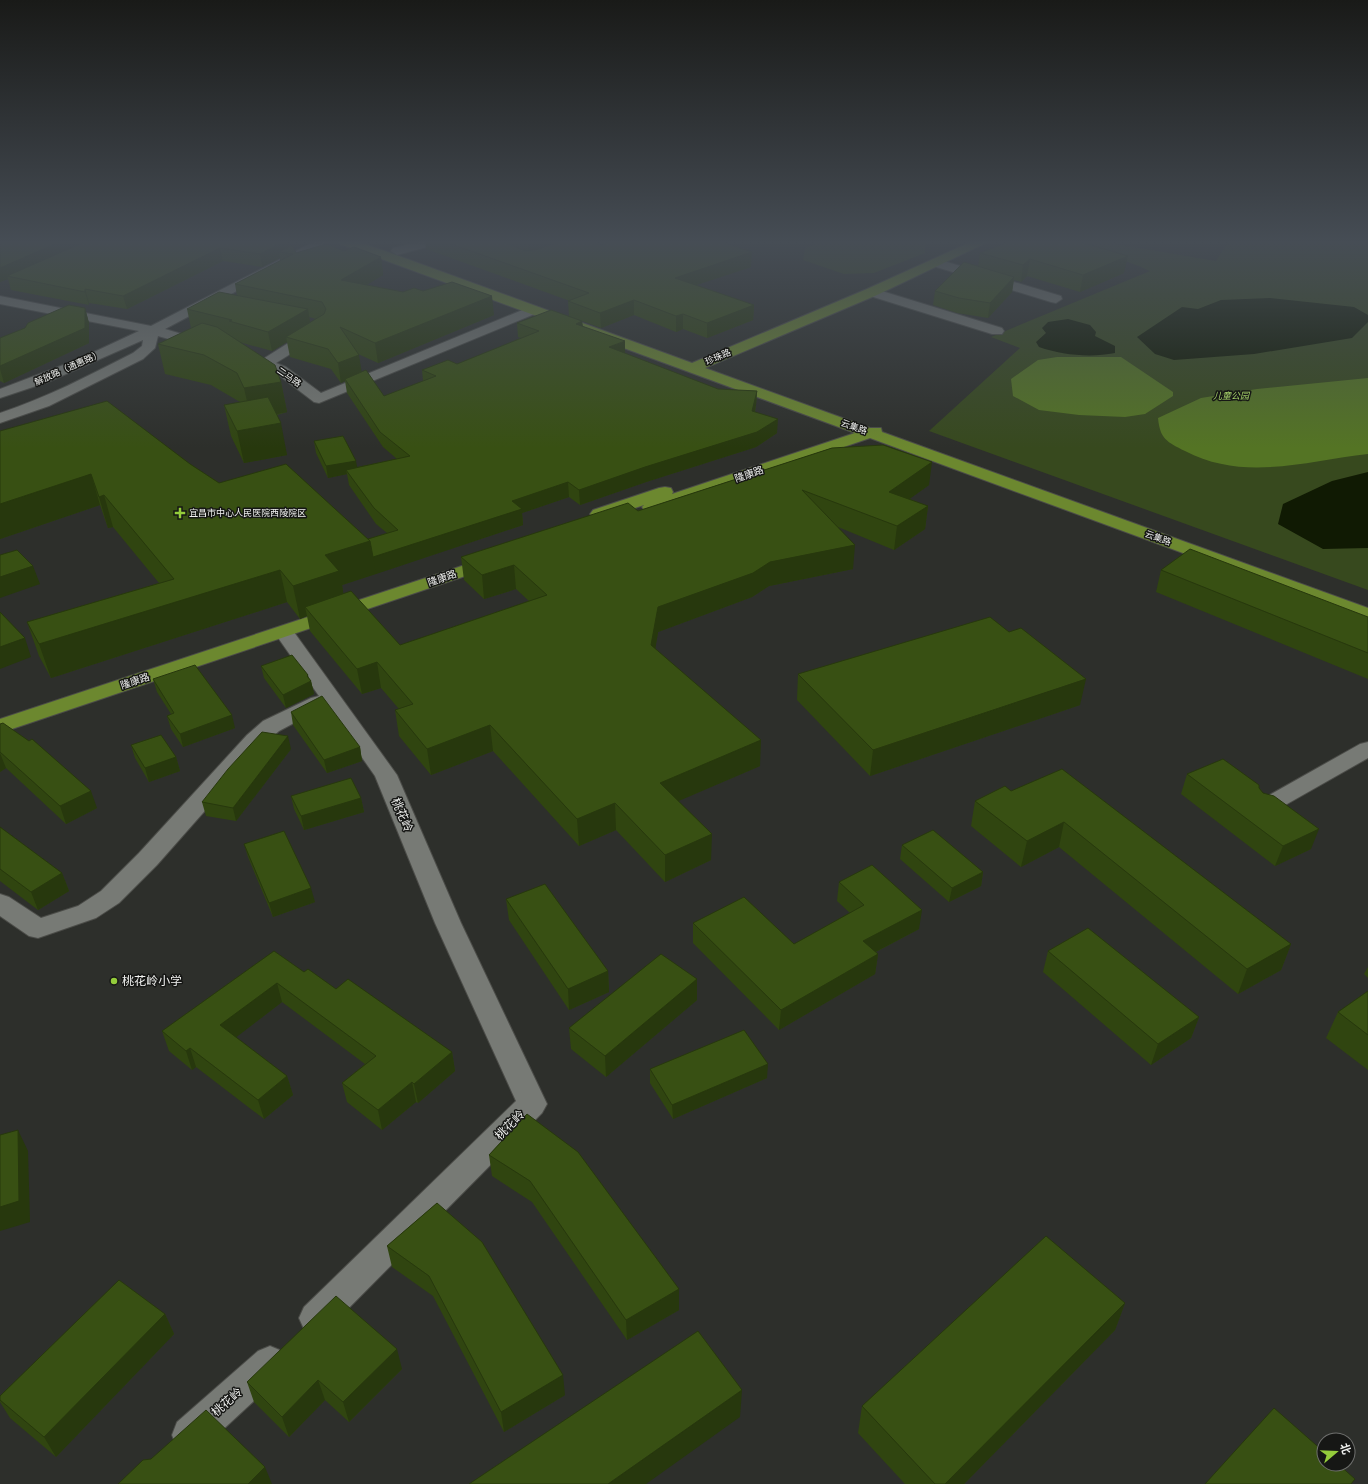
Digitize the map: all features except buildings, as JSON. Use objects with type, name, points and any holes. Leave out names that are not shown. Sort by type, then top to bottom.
[{"type":"main road","name":"云集路","points":[[549,309],[870,428],[1368,605]]},
{"type":"main road","name":"珍珠路","points":[[692,363],[814,309]]},
{"type":"main road","name":"珍珠路","points":[[692,363],[828,309]]},
{"type":"main road","name":"云集路","points":[[532,310],[692,363]]},
{"type":"main road","name":"云集路","points":[[870,428],[1368,615]]},
{"type":"main road","name":"隆康路","points":[[589,523],[870,428]]},
{"type":"main road","name":"隆康路","points":[[0,712],[506,551],[284,632],[0,726]]},
{"type":"street","points":[[47,309],[153,330],[221,350]]},
{"type":"street","name":"解放路（通惠路）","points":[[0,394],[43,380],[153,330],[193,309]]},
{"type":"street","points":[[927,309],[997,331]]},
{"type":"street","name":"二马路","points":[[236,354],[281,370],[319,399],[532,310]]},
{"type":"street","points":[[266,364],[321,329],[319,324],[311,322]]},
{"type":"street","points":[[0,418],[44,403],[138,356],[148,348],[153,330]]},
{"type":"street","name":"桃花岭","points":[[170,1453],[292,1341],[532,1104],[448,923],[386,775],[284,632]]},
{"type":"street","points":[[0,902],[17,916],[38,929],[87,912],[110,897],[137,870],[220,777],[266,730],[330,696]]},
{"type":"street","points":[[1265,807],[1365,754]]},
{"type":"green space","name":"儿童公园","points":[[1058,309],[1368,309],[1368,590],[929,431],[1020,348],[991,337]]},
{"type":"green space","points":[[1057,357],[1121,357],[1173,392],[1173,396],[1145,414],[1125,417],[1079,415],[1039,410],[1013,396],[1011,379],[1038,360]]},
{"type":"green space","points":[[1368,378],[1368,454],[1275,467],[1230,466],[1207,460],[1173,445],[1163,435],[1159,425],[1158,418],[1201,398],[1257,389]]},
{"type":"shaded area","points":[[1179,309],[1358,309],[1368,315],[1368,322],[1352,338],[1254,354],[1174,360],[1155,354],[1137,337]]},
{"type":"shaded area","points":[[1068,319],[1090,325],[1096,332],[1095,336],[1115,346],[1115,353],[1106,355],[1076,355],[1039,347],[1036,342],[1046,333],[1042,328],[1048,322]]},
{"type":"shaded area","points":[[1368,472],[1368,548],[1323,549],[1278,524],[1283,504],[1332,481]]},
{"type":"place","name":"宜昌市中心人民医院西陵院区","points":[[180,513]]},
{"type":"place","name":"桃花岭小学","points":[[114,981]]}]
